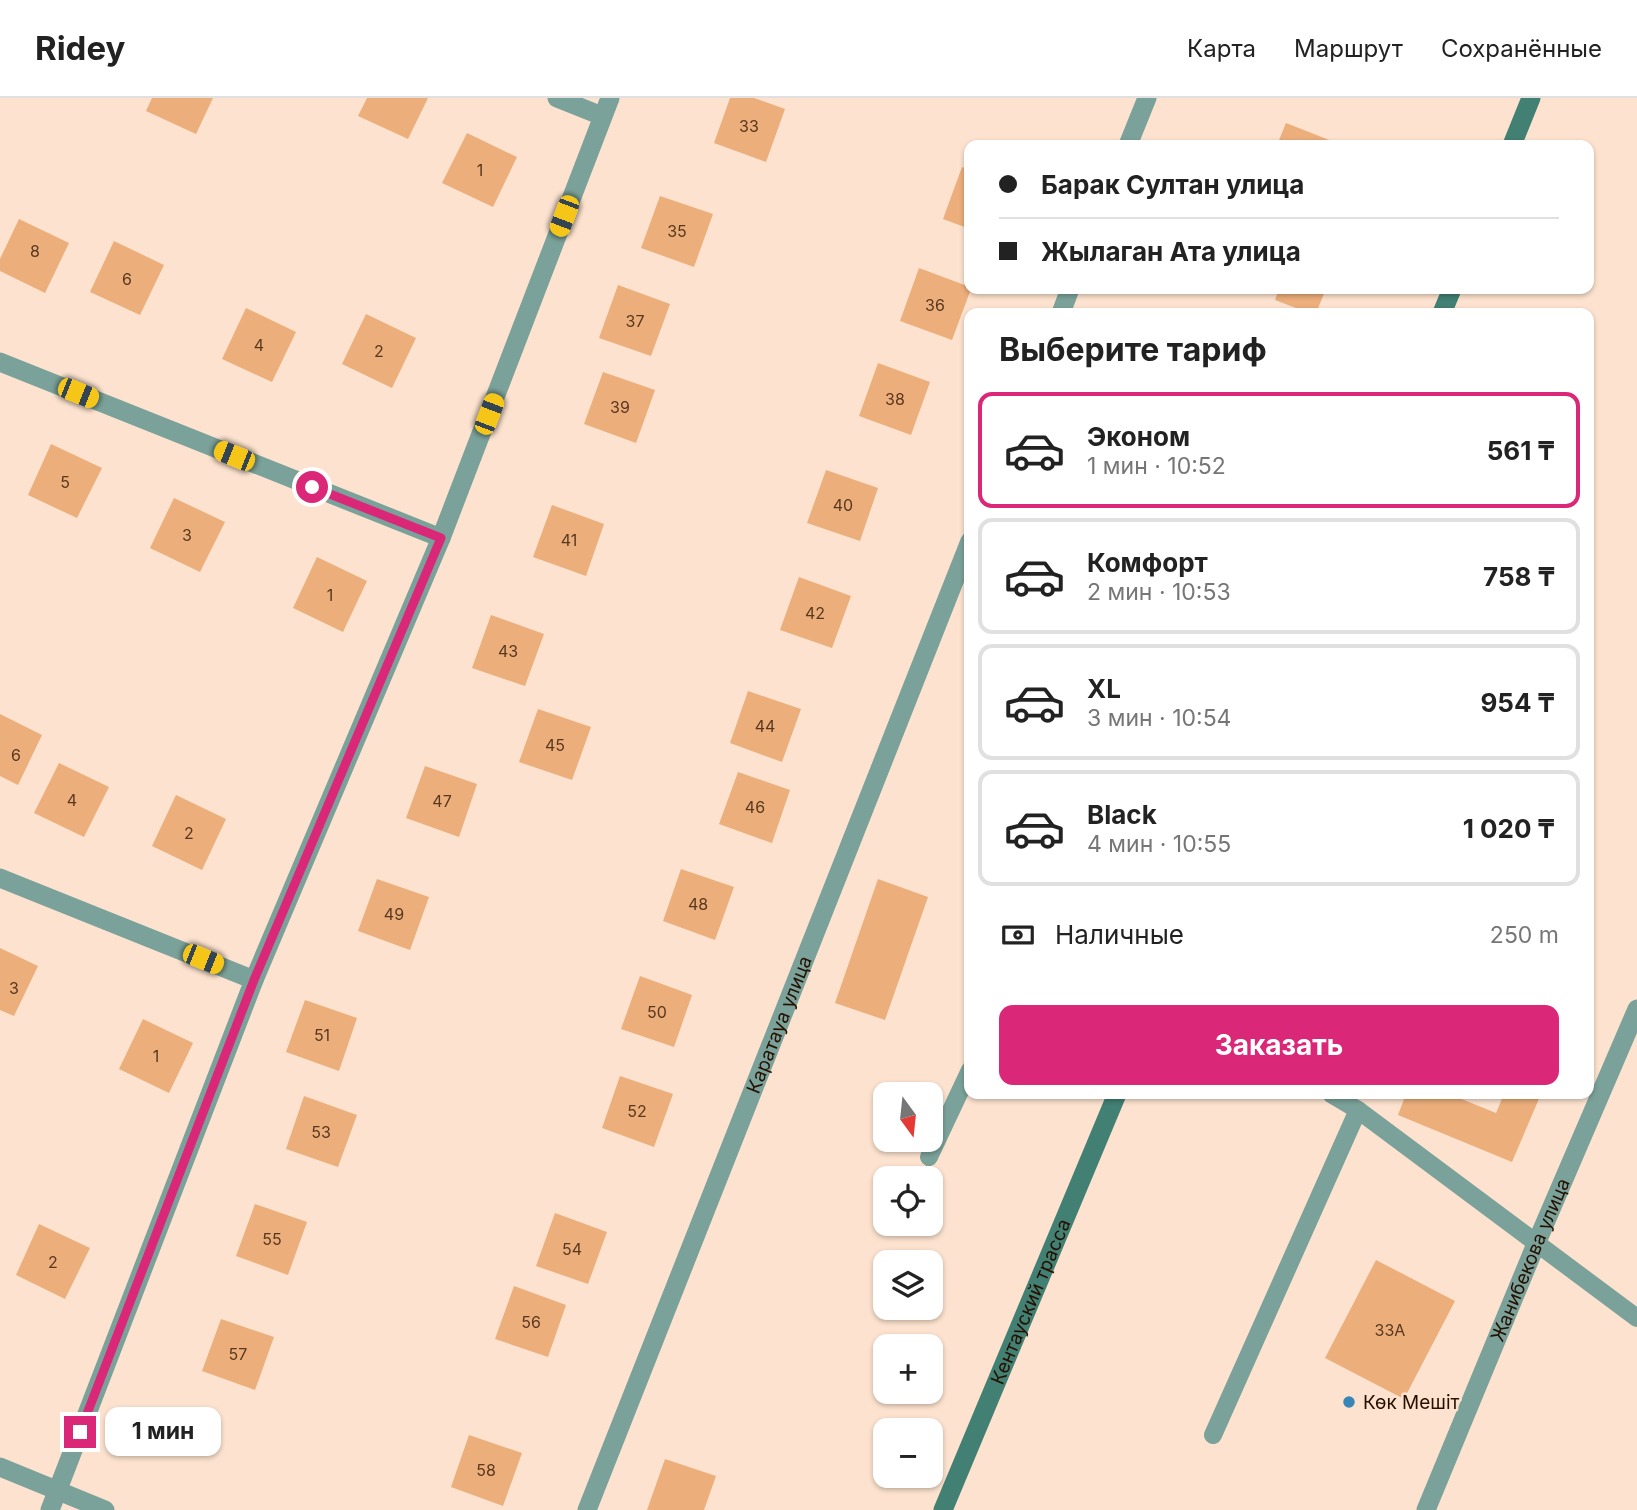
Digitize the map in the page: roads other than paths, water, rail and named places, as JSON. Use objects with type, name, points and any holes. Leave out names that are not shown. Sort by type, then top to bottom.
[{"type":"main road","points":[[1513,140],[1531,98]]},
{"type":"main road","name":"Кентауский трасса","points":[[943,1510],[1115,1099]]},
{"type":"street","points":[[50,1510],[254,980],[441,538],[606,107],[558,98]]},
{"type":"street","points":[[1130,140],[1147,98]]},
{"type":"street","points":[[0,362],[441,538]]},
{"type":"street","name":"Каратауа улица","points":[[586,1510],[964,556]]},
{"type":"street","points":[[0,878],[254,980]]},
{"type":"street","name":"Жанибекова улица","points":[[1426,1510],[1637,1009]]},
{"type":"street","points":[[0,1467],[105,1510]]},
{"type":"lane","points":[[929,1157],[964,1083]]},
{"type":"lane","points":[[1339,1099],[1637,1318]]},
{"type":"lane","points":[[1213,1435],[1357,1110]]},
{"type":"place","name":"Көк Мешіт","points":[[1349,1402]]}]
